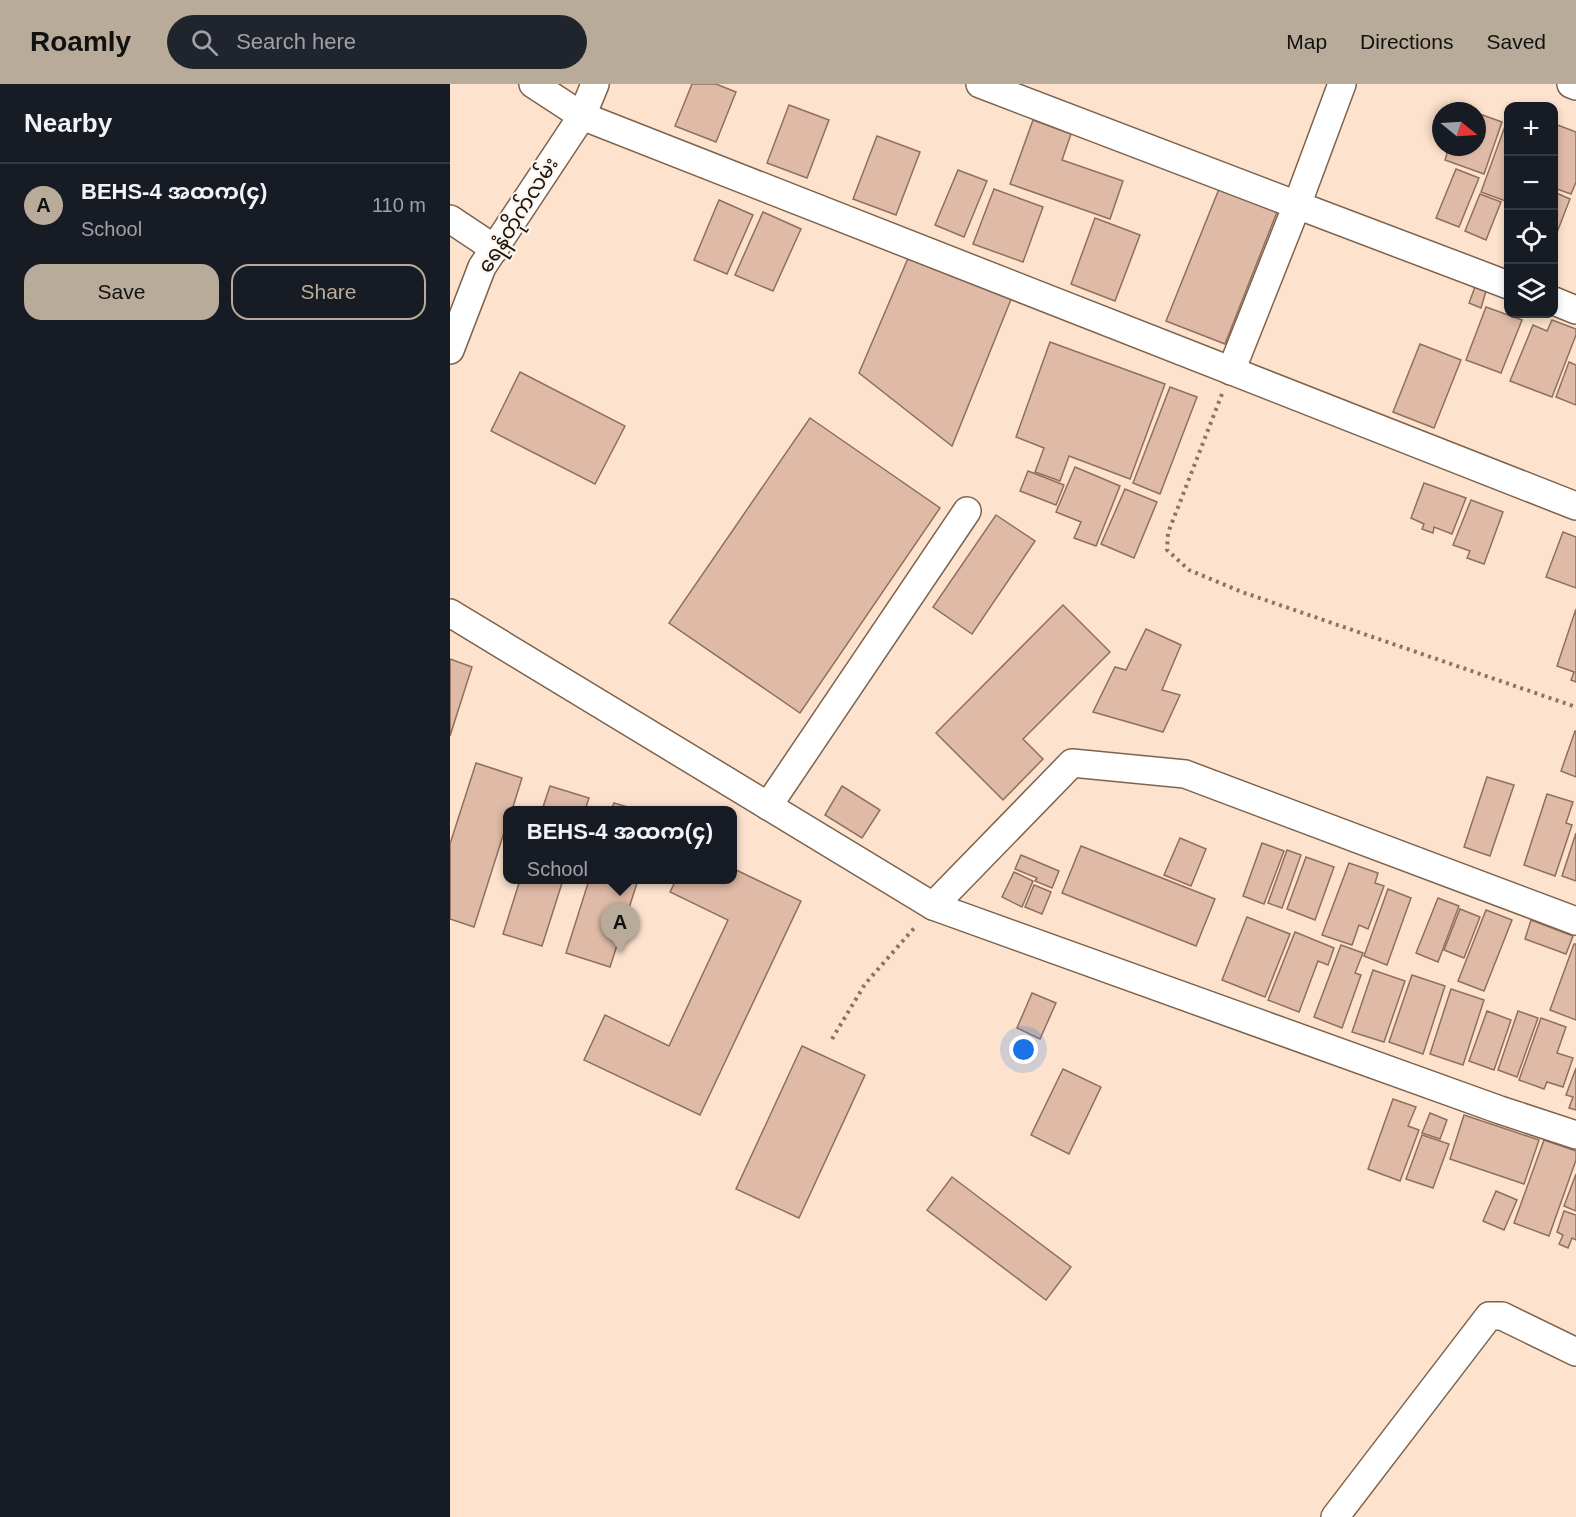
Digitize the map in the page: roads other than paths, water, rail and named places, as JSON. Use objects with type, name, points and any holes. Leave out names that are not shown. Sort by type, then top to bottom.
[{"type":"street","points":[[533,84],[582,116],[1576,506]]},
{"type":"street","name":"ရေနံတိုက်လမ်း","points":[[450,350],[482,267],[582,116],[595,84]]},
{"type":"street","points":[[980,84],[1504,283]]},
{"type":"street","points":[[1231,371],[1342,84]]},
{"type":"street","points":[[1571,84],[1576,86]]},
{"type":"street","points":[[450,219],[495,249]]},
{"type":"street","points":[[1558,303],[1576,310]]},
{"type":"street","points":[[768,806],[967,511]]},
{"type":"street","points":[[450,613],[933,906],[1576,1136]]},
{"type":"street","points":[[933,906],[1072,763],[1185,774],[1576,921]]},
{"type":"street","points":[[1335,1517],[1489,1316],[1502,1316],[1576,1352]]},
{"type":"place","name":"BEHS-4 အထက(၄)","points":[[620,953]]}]
